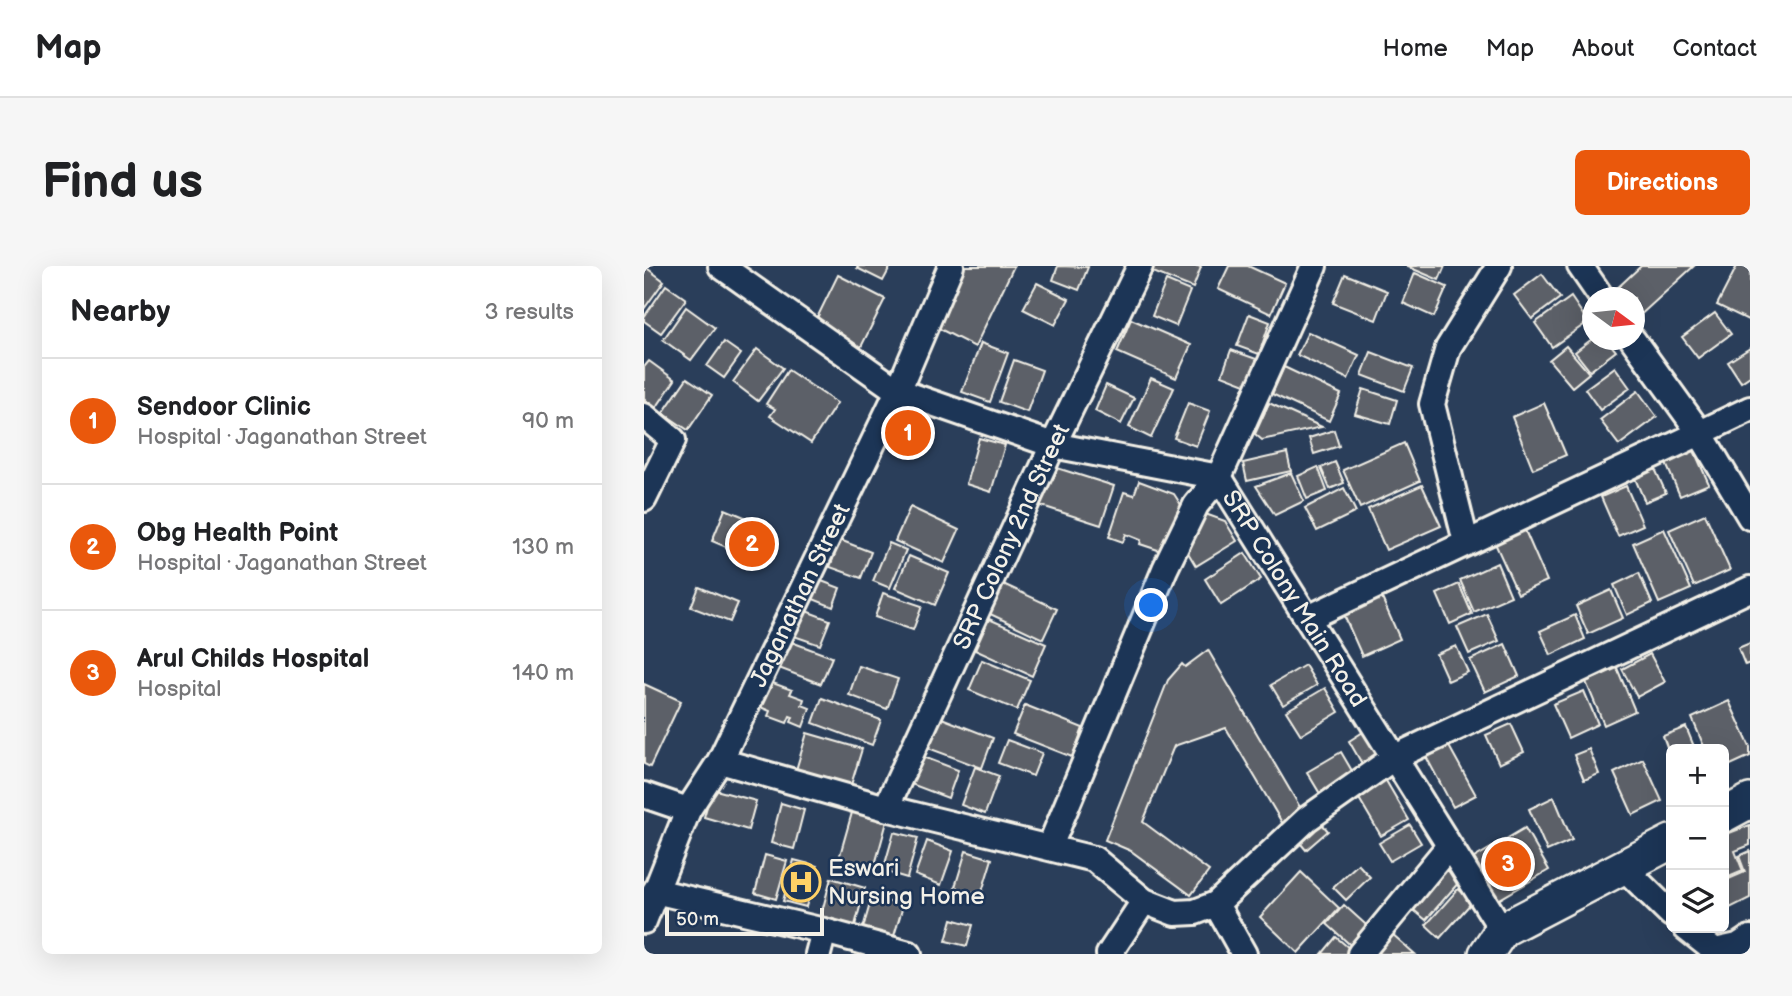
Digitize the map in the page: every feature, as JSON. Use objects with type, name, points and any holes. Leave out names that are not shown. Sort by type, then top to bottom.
[{"type":"main road","points":[[1729,812],[1750,801]]},
{"type":"main road","points":[[1494,942],[1666,845]]},
{"type":"street","name":"SRP Colony Main Road","points":[[721,266],[898,391],[1053,445],[1219,477],[1449,845],[1494,942]]},
{"type":"street","name":"Jaganathan Street","points":[[644,921],[688,810],[720,761],[898,391],[951,266]]},
{"type":"street","name":"SRP Colony 2nd Street","points":[[886,808],[1053,445],[1140,266]]},
{"type":"street","points":[[1050,846],[1165,569],[1196,505],[1219,477],[1314,266]]},
{"type":"street","points":[[1466,542],[1432,404],[1448,348],[1499,266]]},
{"type":"street","points":[[1580,266],[1594,287]]},
{"type":"street","points":[[1640,350],[1700,433],[1750,517]]},
{"type":"street","points":[[1308,618],[1750,409]]},
{"type":"street","points":[[644,416],[673,440],[644,499]]},
{"type":"street","points":[[720,761],[886,808],[1050,846],[1094,859],[1144,901],[1175,913],[1195,912],[1216,905],[1307,819],[1395,757],[1750,589]]},
{"type":"street","points":[[644,795],[688,810]]},
{"type":"street","points":[[1360,954],[1449,845]]},
{"type":"street","points":[[1623,867],[1666,909]]},
{"type":"street","points":[[655,891],[821,942],[909,954]]},
{"type":"street","points":[[1109,954],[1144,901]]},
{"type":"street","points":[[1216,905],[1244,954]]},
{"type":"street","points":[[1692,933],[1715,953],[1738,946],[1750,938]]},
{"type":"building","points":[[644,266],[664,281],[644,309]]},
{"type":"building","points":[[891,266],[883,281],[857,268]]},
{"type":"building","points":[[961,266],[1014,266],[975,347],[932,325]]},
{"type":"building","points":[[1058,266],[1088,267],[1079,290],[1053,280]]},
{"type":"building","points":[[1149,266],[1201,267],[1193,288],[1148,270]]},
{"type":"building","points":[[1229,266],[1248,266],[1285,283],[1271,314],[1218,289]]},
{"type":"building","points":[[1406,266],[1445,266],[1439,280]]},
{"type":"building","points":[[1641,266],[1694,266],[1645,311],[1645,287],[1618,287]]},
{"type":"building","points":[[1737,266],[1750,266],[1750,321],[1717,305]]},
{"type":"building","points":[[1415,273],[1447,287],[1434,317],[1403,303]]},
{"type":"building","points":[[1345,274],[1387,291],[1376,320],[1333,303]]},
{"type":"building","points":[[1542,274],[1560,298],[1532,319],[1514,295]]},
{"type":"building","points":[[838,275],[885,299],[861,347],[814,324]]},
{"type":"building","points":[[1166,281],[1190,291],[1176,326],[1152,316]]},
{"type":"building","points":[[1037,283],[1069,299],[1055,325],[1023,309]]},
{"type":"building","points":[[666,285],[686,299],[661,333],[644,321],[644,317]]},
{"type":"building","points":[[1571,297],[1582,313],[1582,326],[1552,347],[1535,323]]},
{"type":"building","points":[[686,307],[715,328],[691,360],[663,340]]},
{"type":"building","points":[[1715,313],[1731,334],[1698,358],[1682,337]]},
{"type":"building","points":[[1249,314],[1270,322],[1259,354],[1237,346]]},
{"type":"building","points":[[1131,319],[1191,345],[1176,378],[1117,352]]},
{"type":"building","points":[[1308,332],[1359,355],[1348,379],[1297,355]]},
{"type":"building","points":[[724,342],[741,354],[724,378],[707,366]]},
{"type":"building","points":[[981,343],[1008,353],[990,402],[962,392]]},
{"type":"building","points":[[1566,346],[1589,373],[1572,387],[1549,360]]},
{"type":"building","points":[[1582,347],[1582,350],[1616,351],[1590,371],[1575,352]]},
{"type":"building","points":[[1750,348],[1750,376],[1741,382],[1728,362]]},
{"type":"building","points":[[757,349],[783,368],[758,401],[733,382]]},
{"type":"building","points":[[1231,350],[1262,361],[1253,387],[1222,375]]},
{"type":"building","points":[[1371,352],[1413,368],[1404,391],[1362,375]]},
{"type":"building","points":[[1014,360],[1042,370],[1027,412],[999,402]]},
{"type":"building","points":[[649,361],[675,380],[656,408],[644,399],[644,367]]},
{"type":"building","points":[[1284,367],[1341,394],[1329,421],[1272,394]]},
{"type":"building","points":[[1615,367],[1630,388],[1600,410],[1585,389]]},
{"type":"building","points":[[788,370],[837,403],[811,443],[770,416],[775,409],[766,404]]},
{"type":"building","points":[[687,378],[712,395],[688,430],[663,413]]},
{"type":"building","points":[[1151,378],[1174,388],[1151,438],[1129,427]]},
{"type":"building","points":[[1106,385],[1134,398],[1121,424],[1095,411]]},
{"type":"building","points":[[1363,389],[1397,400],[1390,424],[1355,414]]},
{"type":"building","points":[[1638,391],[1657,417],[1619,445],[1600,420]]},
{"type":"building","points":[[1188,403],[1210,411],[1196,446],[1174,438]]},
{"type":"building","points":[[1269,403],[1322,427],[1262,440],[1255,434]]},
{"type":"building","points":[[1544,403],[1566,455],[1533,469],[1512,417]]},
{"type":"building","points":[[893,421],[925,430],[918,452],[887,443]]},
{"type":"building","points":[[1334,430],[1339,446],[1314,454],[1309,438]]},
{"type":"building","points":[[979,438],[1005,445],[991,492],[966,484]]},
{"type":"building","points":[[1404,443],[1420,481],[1360,508],[1343,470]]},
{"type":"building","points":[[1692,446],[1709,484],[1680,496],[1664,459]]},
{"type":"building","points":[[1287,453],[1291,471],[1247,481],[1243,463]]},
{"type":"building","points":[[1651,460],[1666,493],[1645,502],[1631,469]]},
{"type":"building","points":[[1335,462],[1344,483],[1330,489],[1321,468]]},
{"type":"building","points":[[1318,467],[1327,491],[1307,499],[1298,476]]},
{"type":"building","points":[[1057,468],[1114,486],[1101,525],[1039,505],[1048,479],[1053,480]]},
{"type":"building","points":[[1291,473],[1304,501],[1275,515],[1256,486]]},
{"type":"building","points":[[1139,481],[1174,494],[1185,511],[1164,552],[1140,544],[1141,540],[1126,534],[1123,542],[1109,537],[1124,492],[1134,495]]},
{"type":"building","points":[[1422,485],[1441,526],[1386,550],[1368,509]]},
{"type":"building","points":[[1626,486],[1643,525],[1618,536],[1601,497]]},
{"type":"building","points":[[1344,488],[1356,512],[1317,531],[1305,508]]},
{"type":"building","points":[[910,507],[959,530],[944,563],[895,541]]},
{"type":"building","points":[[725,509],[771,528],[757,560],[712,541]]},
{"type":"building","points":[[1197,511],[1225,521],[1237,541],[1196,566],[1184,546]]},
{"type":"building","points":[[1705,514],[1730,570],[1694,586],[1669,530]]},
{"type":"building","points":[[1524,528],[1547,581],[1518,594],[1494,541]]},
{"type":"building","points":[[1664,529],[1691,589],[1659,603],[1633,543]]},
{"type":"building","points":[[840,540],[871,552],[861,578],[830,567]]},
{"type":"building","points":[[889,543],[906,550],[890,588],[873,581]]},
{"type":"building","points":[[1245,553],[1261,579],[1221,605],[1205,579]]},
{"type":"building","points":[[909,556],[949,573],[935,605],[895,588]]},
{"type":"building","points":[[1497,563],[1511,596],[1474,612],[1460,580]]},
{"type":"building","points":[[1639,573],[1652,603],[1627,615],[1614,585]]},
{"type":"building","points":[[811,577],[840,588],[833,607],[803,595]]},
{"type":"building","points":[[1001,583],[1057,609],[1043,639],[988,613]]},
{"type":"building","points":[[1459,584],[1472,614],[1450,624],[1437,594]]},
{"type":"building","points":[[699,587],[738,603],[730,622],[691,607]]},
{"type":"building","points":[[1611,590],[1623,618],[1588,634],[1576,606]]},
{"type":"building","points":[[883,593],[922,606],[913,630],[875,617]]},
{"type":"building","points":[[1381,596],[1400,639],[1362,656],[1343,613]]},
{"type":"building","points":[[798,608],[830,620],[820,645],[788,634]]},
{"type":"building","points":[[1487,614],[1499,641],[1469,654],[1457,627]]},
{"type":"building","points":[[1575,615],[1585,639],[1551,655],[1540,631]]},
{"type":"building","points":[[989,619],[1046,644],[1032,676],[975,650]]},
{"type":"building","points":[[786,640],[832,657],[821,684],[776,667]]},
{"type":"building","points":[[1750,643],[1750,663],[1745,665],[1738,648]]},
{"type":"building","points":[[1505,644],[1519,676],[1485,692],[1470,660]]},
{"type":"building","points":[[1456,646],[1468,672],[1448,681],[1436,654]]},
{"type":"building","points":[[1208,650],[1304,814],[1284,826],[1226,728],[1174,746],[1143,822],[1209,871],[1191,895],[1131,851],[1105,840],[1168,680],[1182,664],[1185,667]]},
{"type":"building","points":[[1650,654],[1665,682],[1637,697],[1622,669]]},
{"type":"building","points":[[982,660],[1030,680],[1017,710],[969,690]]},
{"type":"building","points":[[1305,665],[1317,685],[1283,705],[1271,685]]},
{"type":"building","points":[[859,666],[898,679],[887,709],[849,695]]},
{"type":"building","points":[[1617,668],[1635,711],[1604,725],[1586,682]]},
{"type":"building","points":[[770,682],[792,690],[790,694],[804,699],[802,705],[810,708],[803,727],[791,722],[793,717],[790,716],[787,723],[768,716],[770,711],[753,704]]},
{"type":"building","points":[[644,684],[681,701],[650,767],[644,764]]},
{"type":"building","points":[[1325,688],[1339,712],[1301,735],[1286,711]]},
{"type":"building","points":[[1584,691],[1598,724],[1568,738],[1553,704]]},
{"type":"building","points":[[822,698],[881,720],[872,745],[813,723]]},
{"type":"building","points":[[1729,701],[1750,747],[1750,756],[1729,766],[1729,744],[1703,744],[1692,718]]},
{"type":"building","points":[[1025,705],[1083,728],[1072,757],[1013,734]]},
{"type":"building","points":[[939,717],[993,738],[982,768],[928,748]]},
{"type":"building","points":[[1511,724],[1524,752],[1499,764],[1486,735]]},
{"type":"building","points":[[1371,727],[1388,756],[1365,769],[1349,741]]},
{"type":"building","points":[[1686,727],[1693,744],[1666,744],[1663,736]]},
{"type":"building","points":[[807,733],[862,749],[851,785],[796,770]]},
{"type":"building","points":[[1445,739],[1476,795],[1453,807],[1423,751]]},
{"type":"building","points":[[1007,740],[1042,753],[1033,776],[998,763]]},
{"type":"building","points":[[1589,749],[1599,774],[1584,780],[1574,755]]},
{"type":"building","points":[[1341,752],[1355,776],[1322,797],[1307,772]]},
{"type":"building","points":[[921,756],[958,770],[948,798],[911,784]]},
{"type":"building","points":[[1643,759],[1662,801],[1633,815],[1614,773]]},
{"type":"building","points":[[975,767],[999,776],[985,814],[961,805]]},
{"type":"building","points":[[1385,779],[1409,820],[1381,836],[1357,795]]},
{"type":"building","points":[[712,789],[756,801],[748,830],[704,817]]},
{"type":"building","points":[[1554,797],[1572,840],[1547,851],[1529,809]]},
{"type":"building","points":[[781,803],[804,810],[794,849],[771,843]]},
{"type":"building","points":[[853,809],[888,818],[873,872],[838,862]]},
{"type":"building","points":[[1318,819],[1328,831],[1306,850],[1296,838]]},
{"type":"building","points":[[1410,825],[1421,843],[1390,861],[1379,843]]},
{"type":"building","points":[[1750,825],[1750,845],[1735,851],[1743,871],[1729,877],[1729,870],[1729,833]]},
{"type":"building","points":[[1525,828],[1549,870],[1498,900],[1474,858]]},
{"type":"building","points":[[894,832],[918,838],[907,878],[883,871]]},
{"type":"building","points":[[927,841],[953,851],[941,885],[915,875]]},
{"type":"building","points":[[966,851],[992,859],[981,895],[955,887]]},
{"type":"building","points":[[1750,851],[1750,898],[1729,908],[1729,879],[1745,872],[1739,856]]},
{"type":"building","points":[[765,855],[787,861],[776,899],[755,893]]},
{"type":"building","points":[[794,860],[817,866],[806,907],[783,901]]},
{"type":"building","points":[[1358,864],[1370,877],[1346,900],[1333,887]]},
{"type":"building","points":[[1444,867],[1460,881],[1426,920],[1410,907]]},
{"type":"building","points":[[1301,872],[1339,908],[1298,953],[1260,917]]},
{"type":"building","points":[[831,878],[865,888],[853,933],[819,923]]},
{"type":"building","points":[[1458,889],[1473,901],[1440,938],[1426,925]]},
{"type":"building","points":[[872,897],[903,906],[894,936],[863,928]]},
{"type":"building","points":[[1344,905],[1374,932],[1357,951],[1327,924]]},
{"type":"building","points":[[952,919],[973,925],[967,946],[946,941]]},
{"type":"building","points":[[1391,933],[1415,954],[1374,954]]},
{"type":"building","points":[[1336,937],[1356,954],[1322,954]]},
{"type":"place","name":"Sendoor Clinic","points":[[908,433]]},
{"type":"place","name":"Obg Health Point","points":[[752,544]]},
{"type":"place","name":"Arul Childs Hospital","points":[[1508,864]]},
{"type":"place","name":"Eswari Nursing Home","points":[[801,882]]}]
